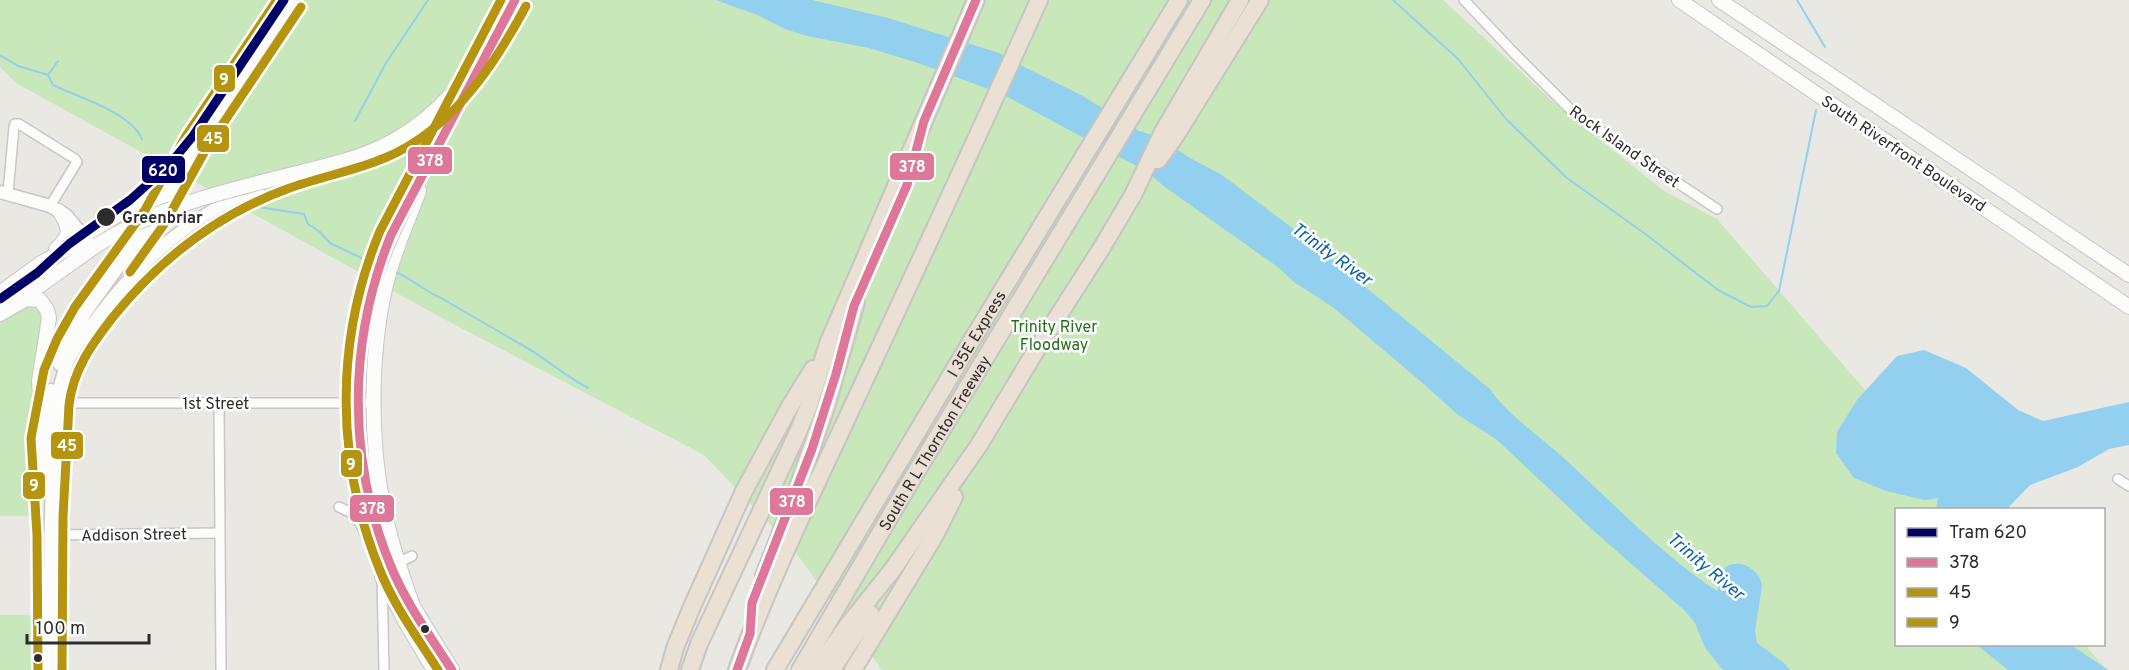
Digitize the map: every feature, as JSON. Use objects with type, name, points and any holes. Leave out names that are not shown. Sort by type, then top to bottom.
[{"type":"highway","points":[[690,670],[699,644],[798,432],[828,344],[976,0]]},
{"type":"highway","points":[[760,597],[829,456],[982,129],[1039,0]]},
{"type":"highway","name":"I 35E Express","points":[[775,670],[1179,0]]},
{"type":"highway","name":"South R L Thornton Freeway","points":[[800,670],[909,484],[1202,0]]},
{"type":"highway","points":[[1133,195],[1163,132],[1240,0]]},
{"type":"highway","points":[[1208,57],[1248,0]]},
{"type":"highway","points":[[853,670],[924,553],[980,445],[1035,352],[1133,195],[1176,135],[1260,0]]},
{"type":"highway","points":[[737,670],[836,374],[854,306],[906,185],[924,121]]},
{"type":"highway","points":[[669,670],[683,628],[744,491],[783,418],[828,344]]},
{"type":"highway","points":[[816,670],[844,629],[893,569],[980,445]]},
{"type":"highway","points":[[832,670],[952,500]]},
{"type":"main road","points":[[0,293],[41,263],[133,204],[148,191],[196,142],[291,0]]},
{"type":"main road","points":[[431,668],[405,623],[363,475],[357,396],[364,319],[379,265],[392,235],[515,0]]},
{"type":"main road","name":"South Riverfront Boulevard","points":[[1679,0],[2129,307]]},
{"type":"main road","name":"South Riverfront Boulevard","points":[[1719,0],[2129,275]]},
{"type":"main road","points":[[1757,52],[1769,33]]},
{"type":"main road","points":[[0,314],[97,244],[161,211],[380,148],[407,133],[427,118],[453,93],[487,51]]},
{"type":"main road","points":[[431,158],[389,275],[376,356],[375,403],[378,472],[390,568],[452,670]]},
{"type":"main road","points":[[1966,196],[1981,175]]},
{"type":"main road","points":[[41,263],[68,236],[67,226],[54,208]]},
{"type":"main road","points":[[0,314],[26,299],[40,300],[47,310],[49,318],[47,336],[39,381],[44,439]]},
{"type":"street","name":"Rock Island Street","points":[[1464,0],[1514,54],[1570,109],[1717,209]]},
{"type":"street","points":[[54,208],[77,162],[19,124],[15,124],[4,192],[54,208],[71,219],[84,237]]},
{"type":"street","points":[[50,670],[49,535],[44,439],[50,392],[55,373],[67,345],[85,314],[155,216],[196,142]]},
{"type":"street","points":[[49,535],[57,403],[66,364],[83,336],[132,275],[167,241],[224,203],[285,176]]},
{"type":"street","name":"1st Street","points":[[57,403],[375,403]]},
{"type":"street","points":[[219,403],[220,670]]},
{"type":"street","points":[[2118,479],[2129,486]]},
{"type":"street","points":[[352,513],[357,508],[370,505]]},
{"type":"street","points":[[339,507],[352,513],[361,525],[374,553],[390,568]]},
{"type":"street","name":"Addison Street","points":[[49,535],[219,533]]},
{"type":"street","points":[[390,568],[412,556]]},
{"type":"street","points":[[384,670],[390,568]]},
{"type":"green space","name":"Trinity River Floodway","points":[[0,0],[1443,0],[1560,108],[1664,191],[1717,219],[1967,508],[1895,508],[1895,646],[2086,646],[2107,670],[882,670],[791,546],[704,455],[442,318],[16,83],[0,67]]},
{"type":"green space","points":[[31,305],[37,308],[43,321],[34,363],[34,516],[0,516],[0,323],[24,306]]},
{"type":"green space","points":[[0,615],[44,615],[43,670],[0,670]]},
{"type":"water","points":[[716,0],[812,0],[888,18],[999,53],[1083,96],[1139,131],[1159,137],[1190,158],[1222,175],[1308,240],[1490,389],[1517,418],[1639,529],[1696,577],[1717,591],[1721,571],[1729,565],[1741,564],[1753,570],[1762,586],[1755,631],[1757,643],[1790,670],[1723,670],[1705,648],[1695,623],[1684,610],[1595,532],[1496,439],[1458,415],[1334,308],[1294,282],[1279,268],[1144,170],[1002,94],[918,63],[869,48],[807,36],[785,29],[757,15]]},
{"type":"water","points":[[1924,350],[1966,368],[2018,410],[2043,421],[2129,402],[2129,445],[2109,449],[2078,467],[2030,485],[2008,508],[1936,508],[1938,498],[1925,500],[1886,491],[1854,478],[1836,453],[1837,432],[1857,400],[1897,356]]},
{"type":"water","points":[[1978,646],[2072,646],[2108,670],[2008,670]]},
{"type":"waterway","points":[[355,121],[386,63],[428,0]]},
{"type":"waterway","points":[[1393,0],[1458,59],[1506,119],[1567,178],[1718,290],[1751,307],[1767,306],[1779,291],[1816,110]]},
{"type":"waterway","points":[[1797,0],[1825,47]]},
{"type":"waterway","points":[[0,55],[18,66],[48,75],[53,85],[115,113],[136,129],[142,139]]},
{"type":"waterway","points":[[48,75],[58,61]]},
{"type":"waterway","points":[[245,198],[253,206],[304,214]]},
{"type":"waterway","points":[[304,214],[308,224],[330,243],[374,264]]},
{"type":"waterway","points":[[394,271],[531,350],[588,388]]},
{"type":"tram line","name":"620","points":[[0,299],[37,273],[69,244],[130,200],[170,164],[193,136],[284,0]]},
{"type":"transit line","name":"9","points":[[38,670],[37,535],[31,438],[44,370],[57,339],[75,307],[145,210],[186,136],[277,0]]},
{"type":"transit line","name":"9","points":[[438,670],[391,594],[365,527],[354,485],[348,442],[346,399],[348,356],[365,272],[380,231],[501,0]]},
{"type":"transit line","name":"378","points":[[452,670],[403,592],[376,524],[366,483],[360,441],[358,400],[360,358],[377,275],[391,235],[515,0]]},
{"type":"transit line","name":"378","points":[[737,670],[750,634],[752,603],[812,449],[836,374],[854,306],[907,185],[924,121],[976,0]]},
{"type":"transit line","name":"45","points":[[62,670],[63,517],[69,405],[79,369],[98,337],[150,276],[191,241],[213,226],[236,212],[287,189],[385,158],[415,142],[433,129],[450,114],[479,81],[504,45],[526,6]]},
{"type":"transit line","name":"45","points":[[130,272],[165,223],[206,149],[301,7]]},
{"type":"place","name":"Greenbriar","points":[[106,217]]},
{"type":"water label","name":"Trinity River","points":[[1332,254]]},
{"type":"water label","name":"Trinity River","points":[[1706,566]]}]
